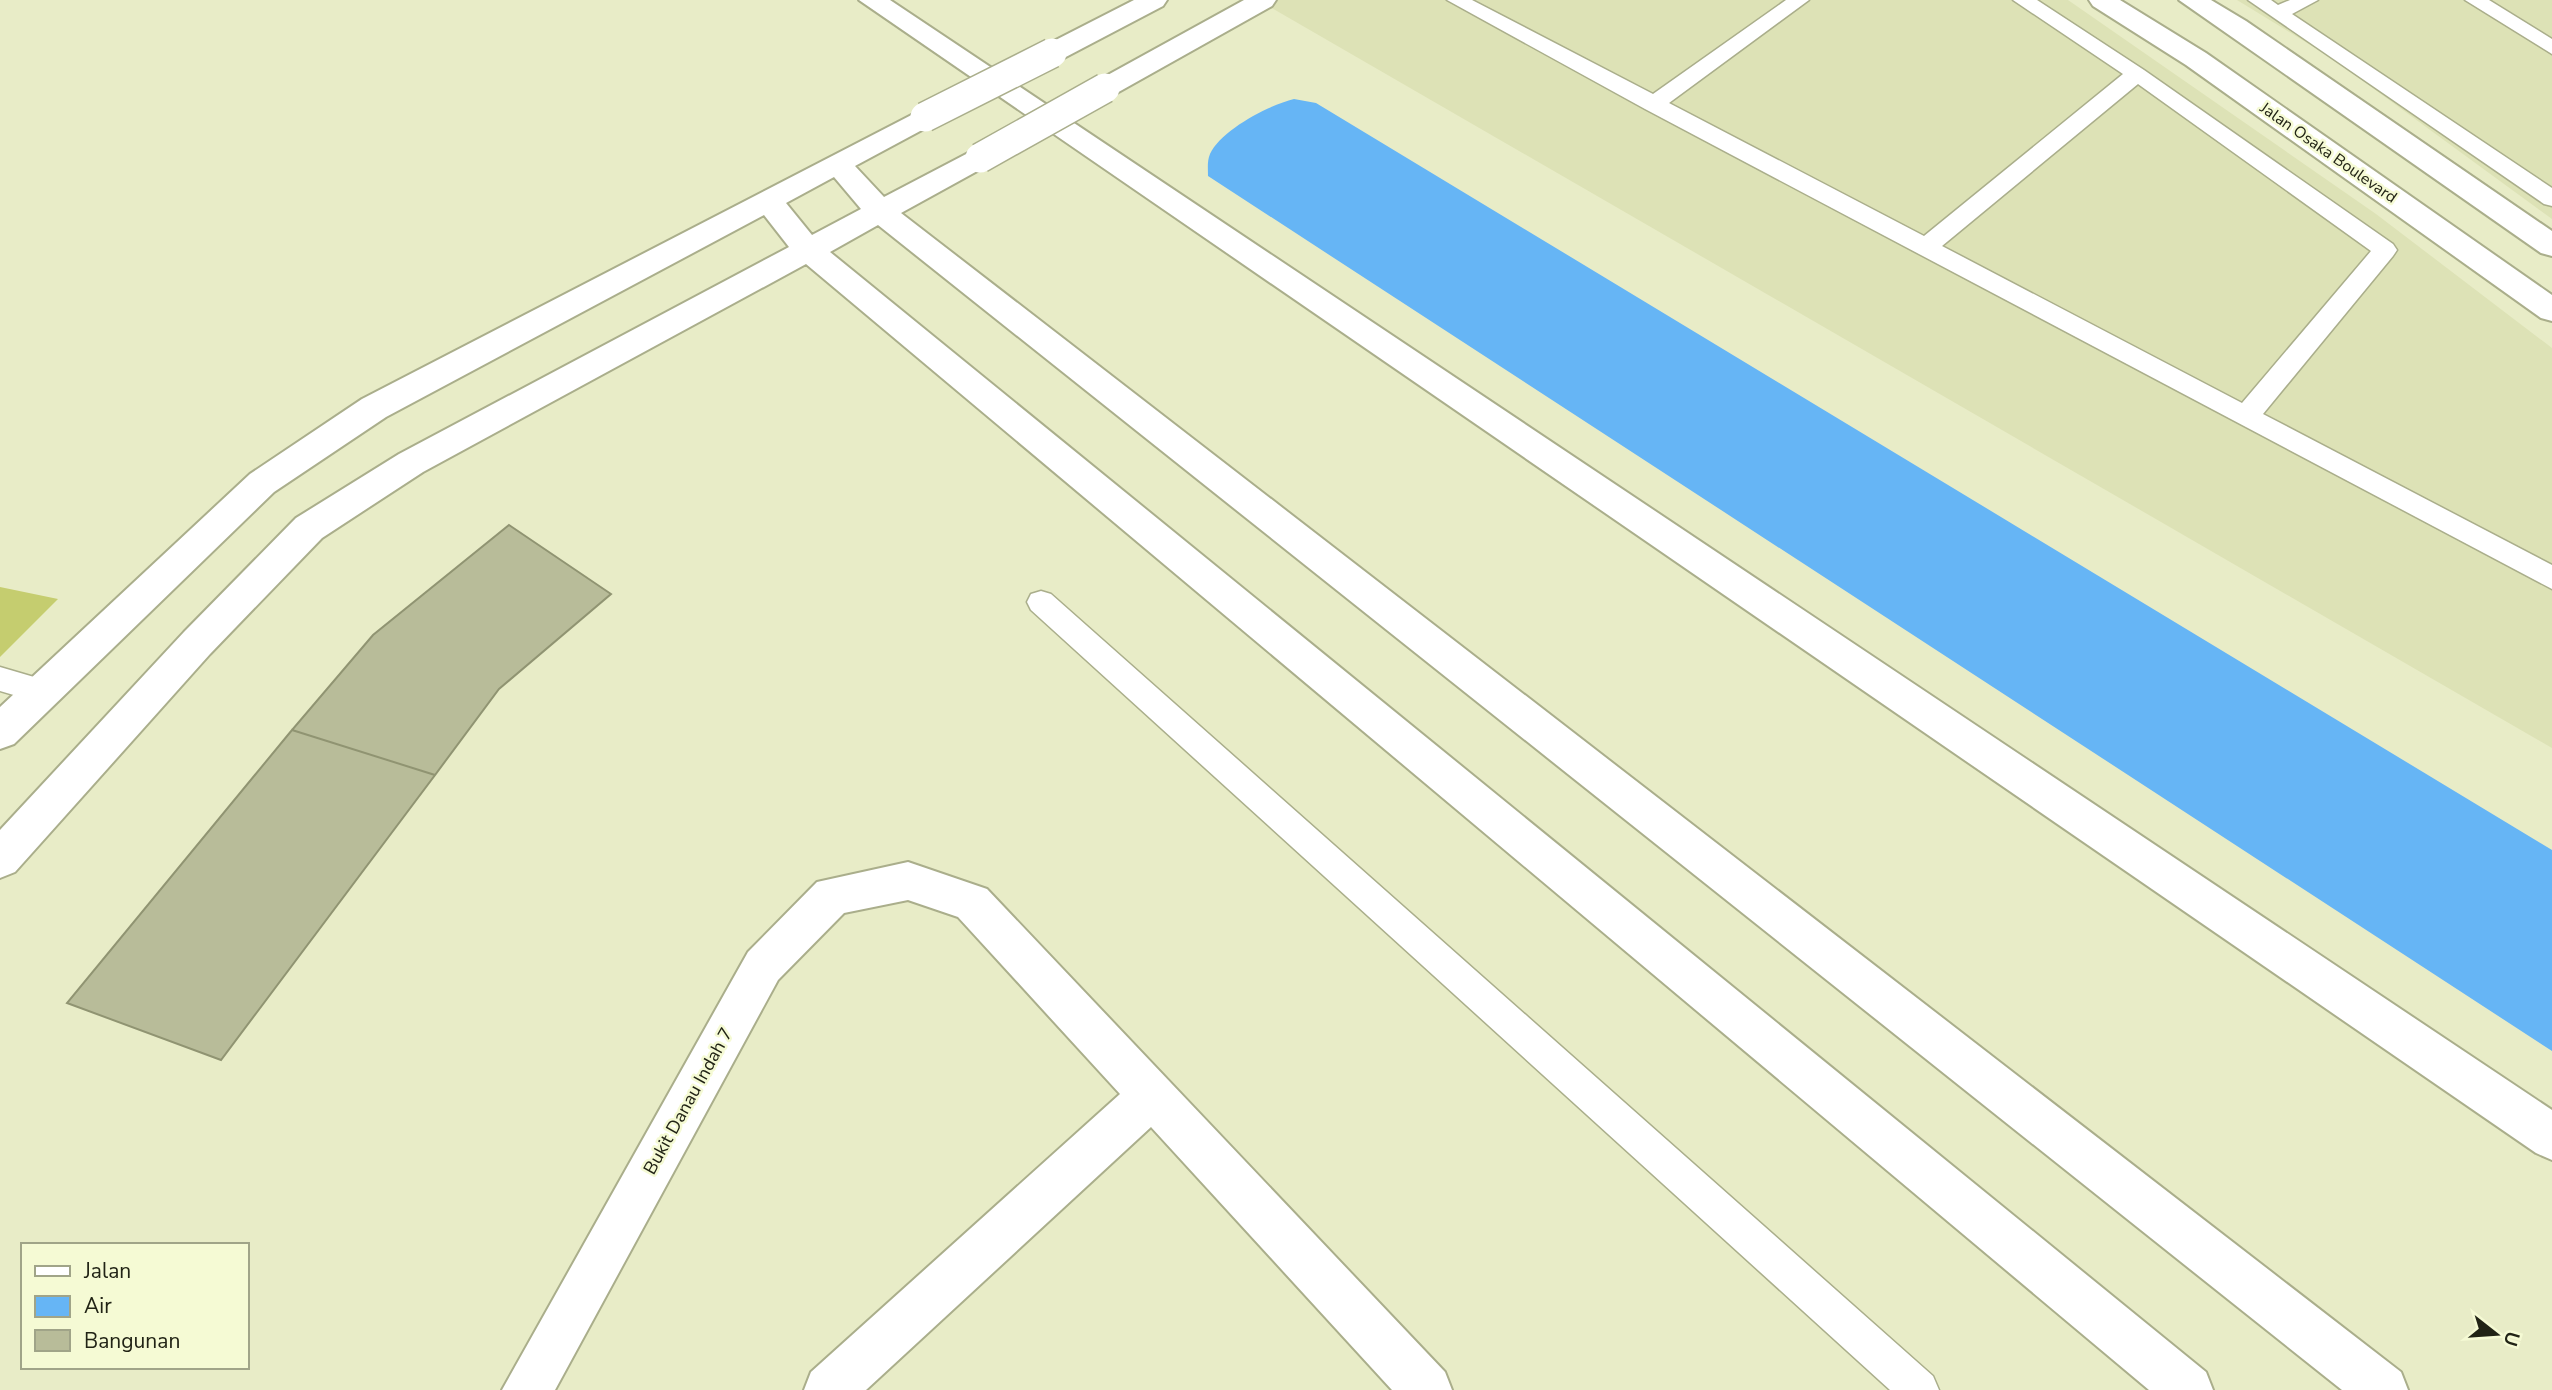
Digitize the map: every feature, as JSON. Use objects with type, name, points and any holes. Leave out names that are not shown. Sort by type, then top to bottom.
[{"type":"street","points":[[872,0],[2552,1137]]},
{"type":"street","points":[[0,732],[40,691],[273,476],[374,408],[925,117],[1154,0]]},
{"type":"street","points":[[0,859],[197,643],[309,528],[411,463],[980,158],[1263,0]]},
{"type":"street","name":"Jalan Osaka Boulevard","points":[[2102,0],[2196,60],[2552,310]]},
{"type":"street","points":[[2192,0],[2248,35],[2552,246]]},
{"type":"street","points":[[838,164],[880,212],[2383,1390]]},
{"type":"street","points":[[768,200],[808,250],[2188,1390]]},
{"type":"street","name":"Bukit Danau Indah 7","points":[[527,1390],[763,966],[832,896],[908,881],[972,903],[1152,1095]]},
{"type":"street","points":[[829,1390],[1152,1095],[1427,1390]]},
{"type":"lane","points":[[1457,0],[2552,578]]},
{"type":"lane","points":[[1653,104],[1799,0]]},
{"type":"lane","points":[[2023,0],[2137,74],[2385,250],[2246,416]]},
{"type":"lane","points":[[2258,0],[2552,199]]},
{"type":"lane","points":[[2278,12],[2308,0]]},
{"type":"lane","points":[[2475,0],[2552,48]]},
{"type":"lane","points":[[1926,247],[2137,74]]},
{"type":"lane","points":[[1041,602],[1919,1390]]},
{"type":"lane","points":[[0,679],[40,691]]},
{"type":"shaded area","points":[[1258,0],[2068,0],[2376,214],[2552,348],[2552,748]]},
{"type":"shaded area","points":[[2237,0],[2552,0],[2552,219],[2333,59]]},
{"type":"green space","points":[[0,587],[58,599],[0,657]]},
{"type":"water","points":[[1294,99],[1316,103],[2552,850],[2552,1051],[1208,176],[1210,154],[1224,136],[1259,113]]},
{"type":"building","points":[[509,525],[611,594],[499,689],[435,775],[292,730],[373,635]]},
{"type":"building","points":[[292,730],[435,775],[221,1060],[67,1003]]}]
